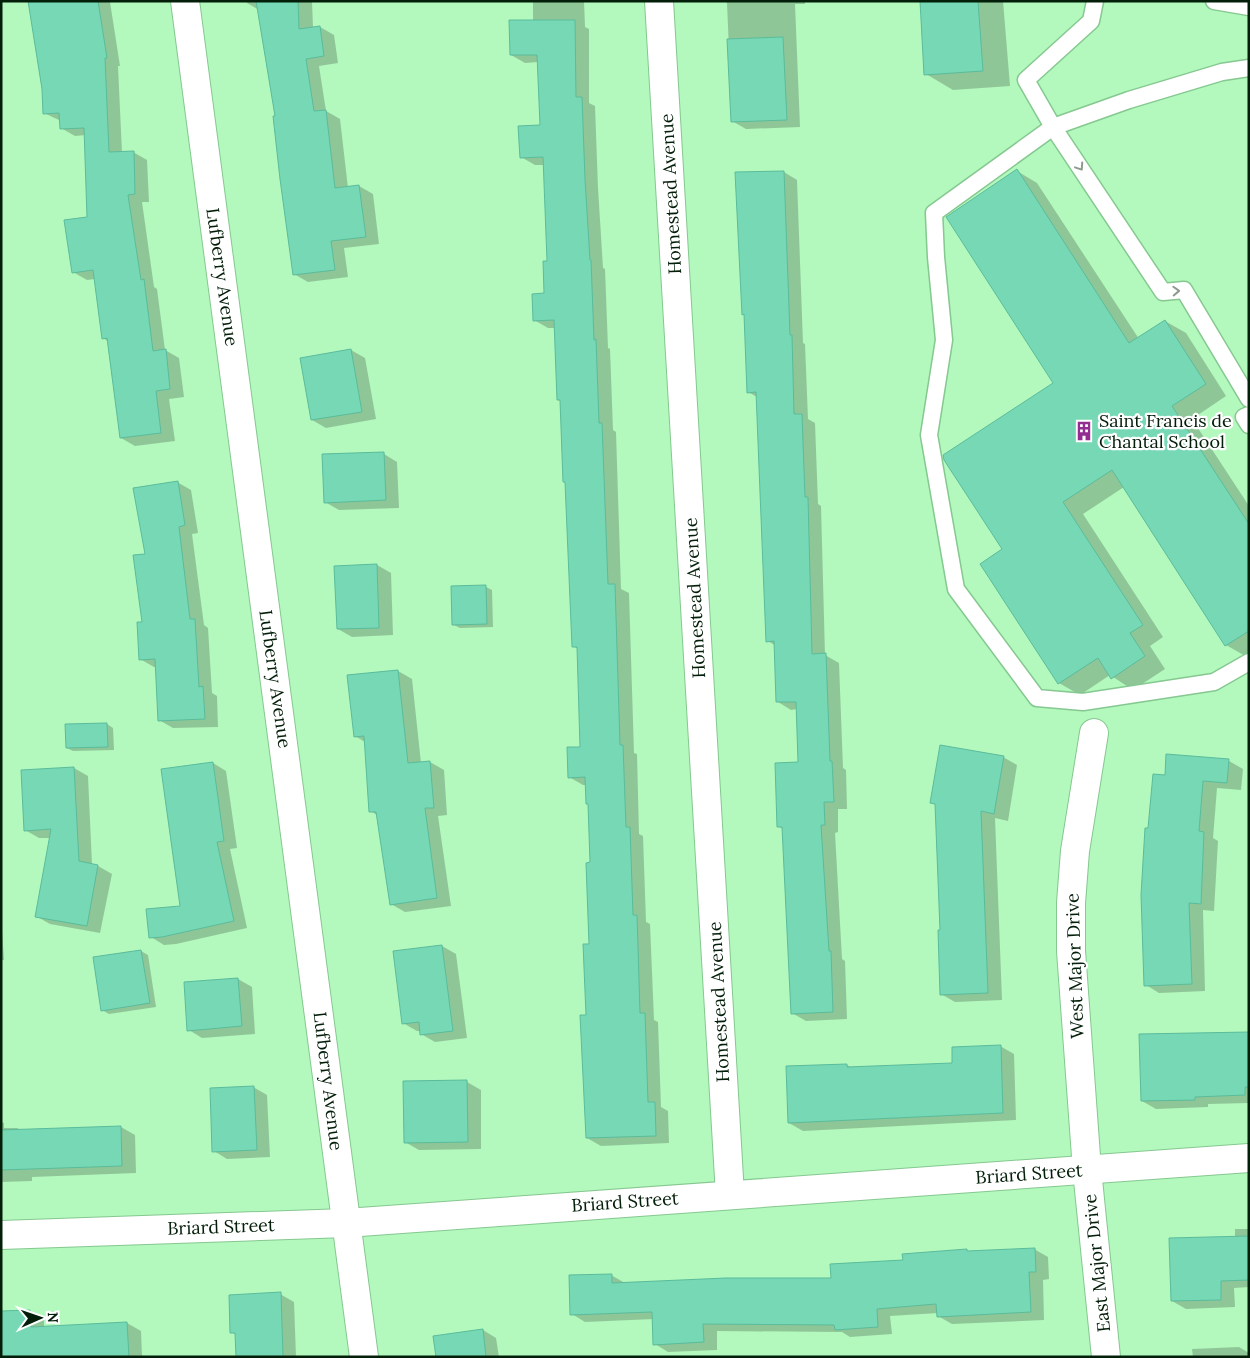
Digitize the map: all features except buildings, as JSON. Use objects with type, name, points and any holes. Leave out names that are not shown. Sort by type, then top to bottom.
[{"type":"street","name":"Lufberry Avenue","points":[[186,1],[364,1357]]},
{"type":"street","name":"Homestead Avenue","points":[[659,1],[730,1195]]},
{"type":"street","name":"West Major Drive","points":[[1088,1170],[1071,951],[1071,902],[1075,851],[1094,733]]},
{"type":"street","name":"Briard Street","points":[[1,1235],[346,1222],[1249,1158]]},
{"type":"street","name":"East Major Drive","points":[[1088,1170],[1106,1357]]},
{"type":"lane","points":[[1095,1],[1091,21],[1026,80],[1053,127],[1164,292],[1184,290],[1249,399]]},
{"type":"lane","points":[[1214,1],[1249,7]]},
{"type":"lane","points":[[1249,68],[1222,72],[1129,100],[1053,127],[934,213],[944,340],[929,435],[956,589],[1037,698],[1083,702],[1214,682],[1249,662]]},
{"type":"lane","points":[[1249,415],[1244,417],[1249,425]]},
{"type":"place","name":"Saint Francis de Chantal School","points":[[1084,431]]}]
